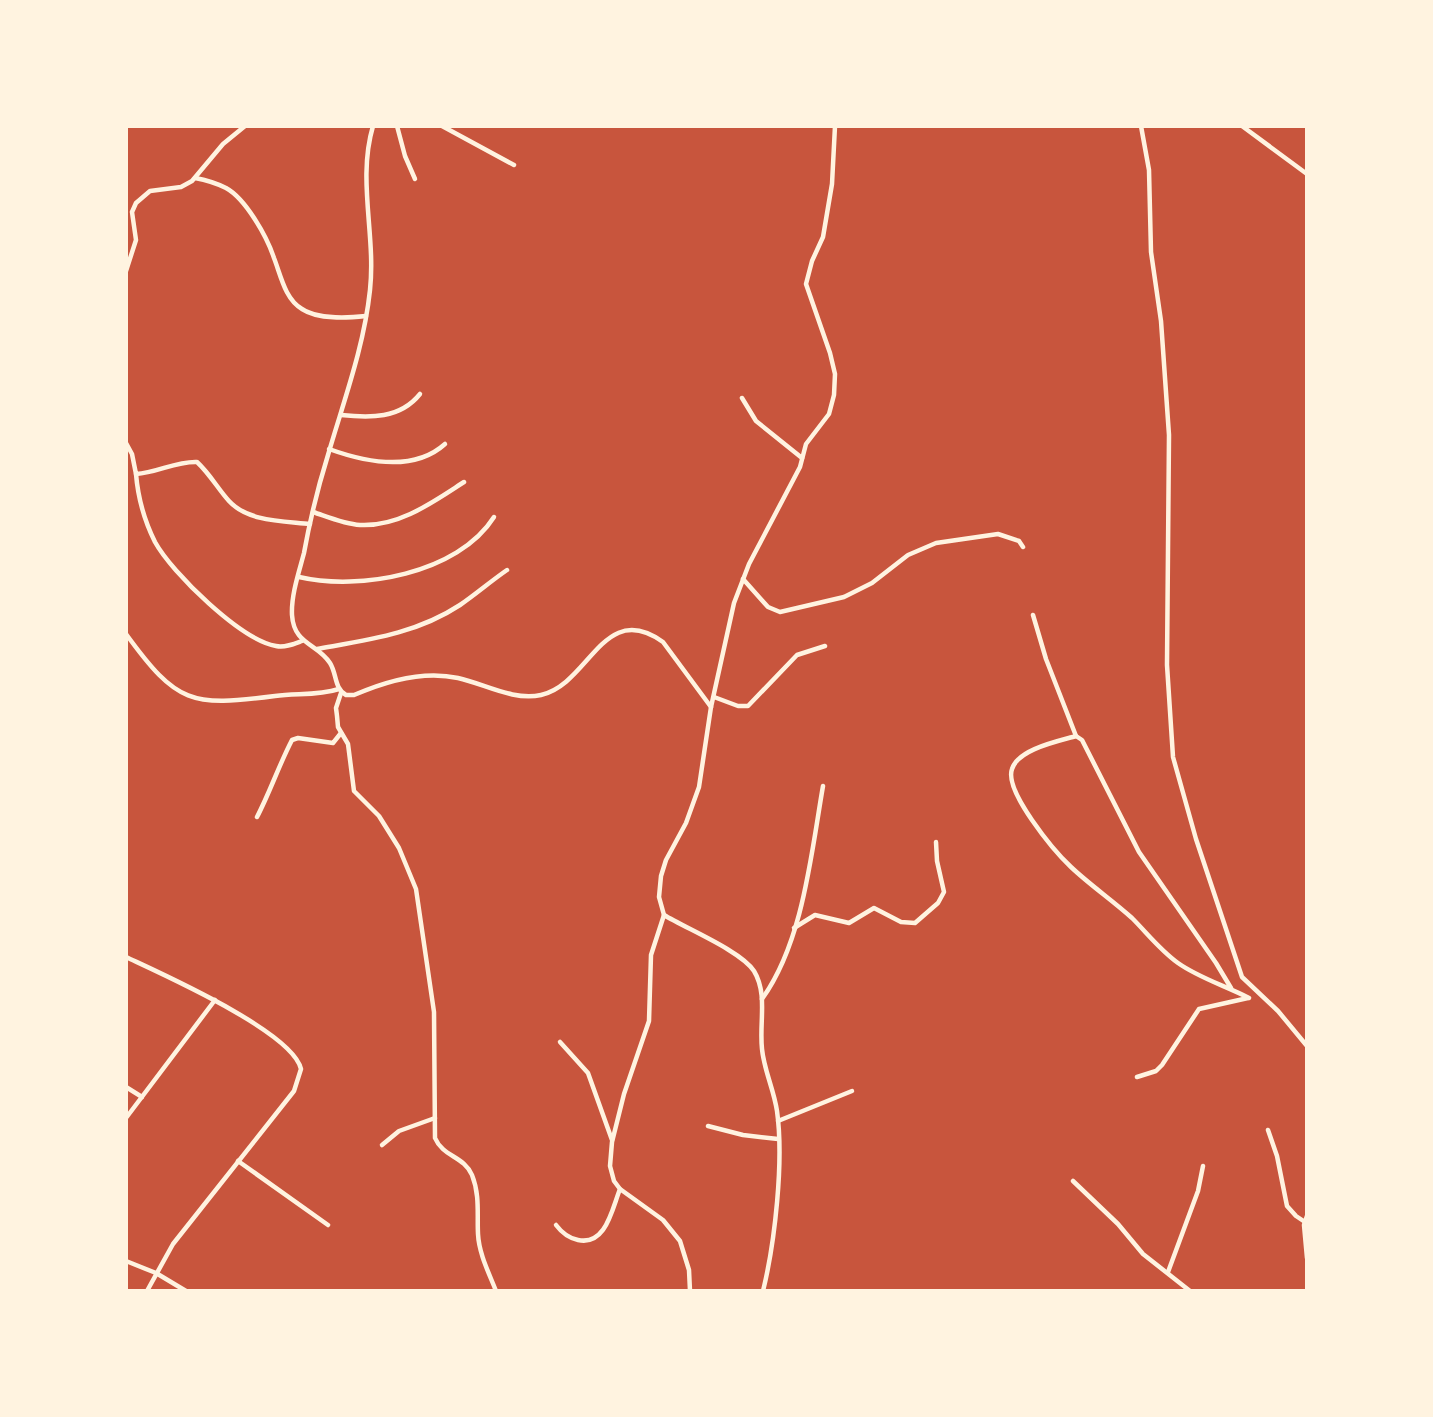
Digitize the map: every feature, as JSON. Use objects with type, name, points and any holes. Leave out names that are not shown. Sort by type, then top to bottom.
[{"type":"street","points":[[132,209],[147,192],[181,187],[195,178],[223,144],[245,126]]},
{"type":"street","points":[[373,126],[366,166],[366,206],[372,267],[366,316],[361,347],[310,524],[292,612],[293,625],[302,641],[331,663],[340,691],[336,708],[341,732],[348,744],[354,791],[379,816],[399,848],[416,889],[434,1012],[434,1129],[438,1144],[449,1155],[468,1166],[474,1181],[480,1248],[496,1291]]},
{"type":"street","points":[[397,126],[415,179]]},
{"type":"street","points":[[442,126],[514,165]]},
{"type":"street","points":[[690,1291],[689,1270],[680,1241],[663,1220],[620,1189],[611,1175],[612,1140],[624,1094],[649,1021],[651,955],[664,915],[659,897],[661,877],[699,787],[711,706],[734,603],[743,579],[800,467],[806,444],[829,414],[834,395],[835,374],[830,353],[806,284],[812,261],[824,237],[832,184],[835,126]]},
{"type":"street","points":[[1142,126],[1149,170],[1151,253],[1161,321],[1169,435],[1167,665],[1173,757],[1184,800],[1242,977],[1278,1011],[1307,1046]]},
{"type":"street","points":[[1242,126],[1307,174]]},
{"type":"street","points":[[195,178],[229,189],[241,201],[268,243],[289,296],[303,310],[342,318],[366,316]]},
{"type":"street","points":[[126,207],[132,209]]},
{"type":"street","points":[[126,271],[136,235],[132,209]]},
{"type":"street","points":[[341,415],[390,414],[407,408],[420,394]]},
{"type":"street","points":[[742,398],[756,421],[802,458]]},
{"type":"street","points":[[126,443],[132,454],[142,511],[155,541],[189,586],[242,629],[265,642],[278,647],[302,641]]},
{"type":"street","points":[[330,449],[354,457],[408,461],[436,452],[445,444]]},
{"type":"street","points":[[136,474],[197,462],[239,510],[266,519],[310,524]]},
{"type":"street","points":[[313,512],[359,525],[382,524],[419,510],[464,482]]},
{"type":"street","points":[[299,576],[335,582],[368,580],[416,571],[472,540],[494,517]]},
{"type":"street","points":[[743,579],[768,607],[780,612],[844,597],[872,583],[908,555],[936,544],[998,534],[1019,541],[1023,547]]},
{"type":"street","points":[[316,649],[376,640],[416,628],[460,605],[507,570]]},
{"type":"street","points":[[1033,615],[1046,659],[1076,736],[1085,745],[1150,870],[1231,988]]},
{"type":"street","points":[[126,634],[177,691],[191,698],[218,702],[340,691],[354,695],[419,675],[441,675],[504,692],[544,695],[561,685],[614,633],[641,631],[654,635],[663,642],[711,706]]},
{"type":"street","points":[[714,697],[738,706],[748,706],[797,655],[825,646]]},
{"type":"street","points":[[257,817],[292,740],[298,738],[333,743],[341,732]]},
{"type":"street","points":[[1076,736],[1041,747],[1018,759],[1011,770],[1017,794],[1044,835],[1071,867],[1112,900],[1163,950],[1192,971],[1250,998]]},
{"type":"street","points":[[762,999],[780,970],[794,928],[807,875],[823,786]]},
{"type":"street","points":[[794,928],[815,915],[849,923],[874,908],[901,922],[915,923],[938,903],[944,892],[936,842]]},
{"type":"street","points":[[664,915],[748,963],[760,983],[762,1052],[778,1121],[771,1255],[763,1291]]},
{"type":"street","points":[[126,957],[215,1000],[296,1055],[301,1069],[294,1091],[173,1244],[147,1291]]},
{"type":"street","points":[[1137,1077],[1162,1065],[1199,1009],[1259,994]]},
{"type":"street","points":[[126,1118],[215,1000]]},
{"type":"street","points":[[560,1042],[588,1073],[612,1140]]},
{"type":"street","points":[[126,1087],[142,1097]]},
{"type":"street","points":[[778,1121],[852,1091]]},
{"type":"street","points":[[382,1145],[399,1131],[435,1118]]},
{"type":"street","points":[[708,1126],[743,1135],[778,1139]]},
{"type":"street","points":[[1268,1130],[1287,1206],[1296,1216],[1306,1219],[1307,1258]]},
{"type":"street","points":[[238,1161],[328,1226]]},
{"type":"street","points":[[1168,1272],[1198,1191],[1203,1166]]},
{"type":"street","points":[[1073,1181],[1118,1224],[1143,1254],[1190,1291]]},
{"type":"street","points":[[556,1225],[569,1238],[586,1242],[596,1239],[604,1228],[620,1189]]},
{"type":"street","points":[[126,1261],[156,1273],[186,1291]]}]
